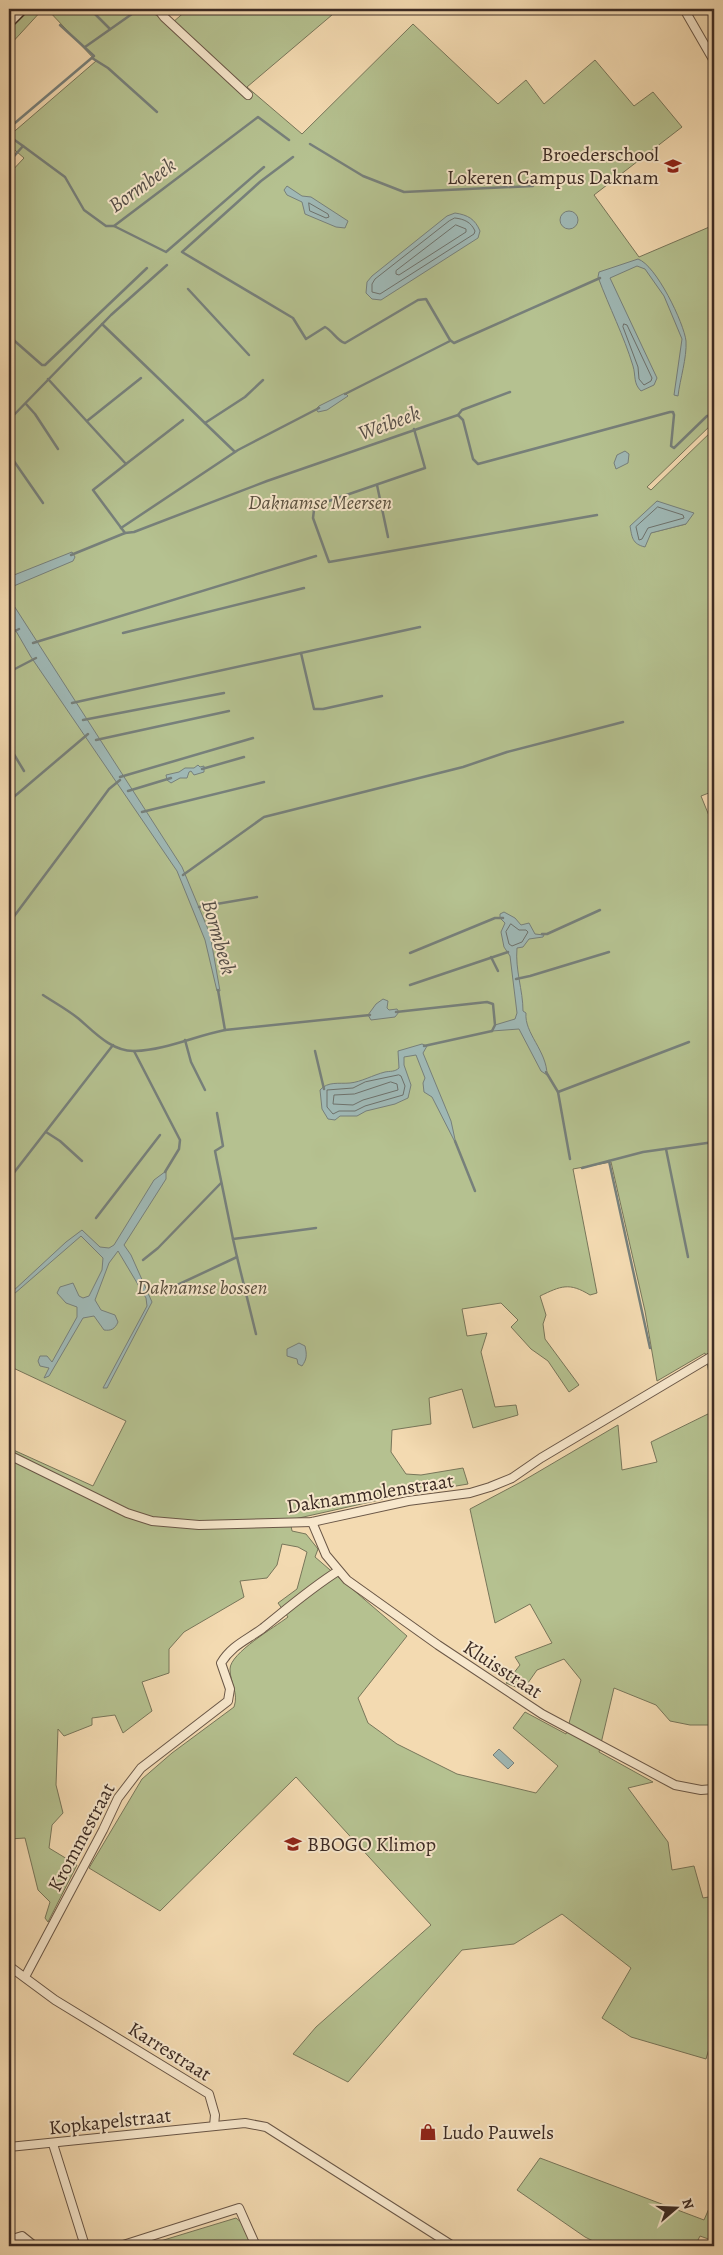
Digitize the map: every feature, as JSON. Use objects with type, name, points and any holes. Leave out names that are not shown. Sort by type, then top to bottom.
[{"type":"street","points":[[9,21],[21,9]]},
{"type":"street","points":[[158,9],[164,17],[248,95]]},
{"type":"street","points":[[684,9],[714,61]]},
{"type":"street","name":"Daknammolenstraat","points":[[9,1455],[127,1513],[152,1521],[199,1525],[312,1522],[408,1501],[470,1493],[505,1481],[714,1355]]},
{"type":"street","name":"Kluisstraat","points":[[312,1522],[326,1555],[338,1571],[414,1629],[542,1714],[675,1785],[701,1790],[714,1789]]},
{"type":"street","name":"Krommestraat","points":[[25,1977],[118,1798],[141,1768],[228,1700],[230,1689],[221,1663],[229,1650],[262,1628],[316,1585],[338,1571]]},
{"type":"street","name":"Karrestraat","points":[[9,1966],[55,2000],[210,2094],[216,2115],[214,2126]]},
{"type":"street","points":[[214,2126],[245,2123],[266,2127],[453,2246]]},
{"type":"street","name":"Kopkapelstraat","points":[[9,2147],[214,2126]]},
{"type":"street","points":[[53,2144],[85,2246]]},
{"type":"street","points":[[120,2246],[224,2215],[239,2208],[256,2246]]},
{"type":"street","points":[[9,2240],[22,2236],[32,2244]]},
{"type":"green space","points":[[27,9],[43,9],[9,46],[9,28]]},
{"type":"green space","points":[[47,9],[149,9],[152,13],[172,23],[188,9],[339,9],[247,87],[302,134],[413,24],[498,104],[526,80],[544,104],[595,60],[634,106],[653,92],[682,127],[594,195],[639,257],[714,225],[714,422],[647,487],[651,490],[714,429],[714,791],[701,796],[714,828],[714,1398],[705,1353],[657,1381],[645,1311],[611,1162],[573,1169],[597,1293],[590,1295],[576,1288],[565,1287],[540,1296],[546,1315],[543,1324],[545,1339],[579,1385],[569,1392],[548,1361],[531,1349],[511,1327],[518,1320],[501,1303],[462,1309],[467,1336],[487,1333],[481,1352],[495,1407],[516,1405],[518,1415],[473,1428],[462,1389],[429,1398],[431,1424],[392,1430],[391,1452],[406,1474],[421,1475],[463,1468],[468,1484],[397,1496],[290,1520],[292,1531],[306,1534],[318,1549],[315,1557],[407,1636],[358,1698],[368,1723],[397,1744],[457,1774],[536,1793],[558,1766],[513,1728],[525,1712],[566,1734],[581,1680],[564,1659],[537,1670],[523,1690],[506,1683],[520,1665],[515,1657],[552,1643],[530,1604],[495,1623],[470,1509],[521,1482],[618,1425],[622,1470],[657,1462],[651,1442],[714,1411],[714,1725],[690,1725],[670,1721],[656,1705],[614,1688],[599,1752],[653,1782],[628,1788],[668,1842],[672,1870],[694,1866],[703,1898],[714,1896],[714,2032],[706,2059],[631,2037],[602,2018],[631,1968],[562,1914],[514,1944],[462,1950],[348,2082],[293,2054],[316,2027],[431,1925],[296,1777],[160,1911],[89,1868],[142,1779],[172,1753],[234,1707],[235,1693],[230,1674],[232,1663],[245,1648],[288,1617],[278,1603],[297,1589],[307,1552],[298,1547],[282,1544],[277,1565],[267,1578],[240,1581],[244,1597],[184,1632],[169,1649],[169,1673],[142,1682],[152,1711],[123,1733],[115,1715],[92,1718],[92,1725],[64,1736],[58,1729],[56,1785],[63,1813],[52,1825],[49,1848],[77,1865],[48,1922],[45,1918],[50,1902],[38,1890],[25,1838],[9,1839],[9,1448],[93,1486],[126,1421],[9,1366],[9,174],[24,158],[9,145],[9,136],[96,61]],"holes":[[[657,501],[686,524],[650,533]]]},
{"type":"green space","points":[[540,2158],[704,2220],[714,2197],[714,2241],[700,2236],[695,2246],[603,2246],[585,2237],[517,2190]]},
{"type":"green space","points":[[236,2218],[242,2223],[252,2246],[144,2246]]},
{"type":"water","points":[[287,186],[302,196],[311,197],[348,221],[345,228],[336,227],[305,214],[302,202],[287,195],[284,190]]},
{"type":"water","points":[[565,211],[573,211],[578,216],[576,227],[565,229],[560,224],[560,216]]},
{"type":"water","points":[[455,213],[467,216],[476,223],[480,231],[478,238],[381,300],[372,299],[366,293],[367,282],[372,276],[447,216]]},
{"type":"water","points":[[638,259],[653,272],[661,283],[675,309],[684,333],[686,341],[685,354],[678,396],[674,395],[682,339],[664,296],[645,269],[637,266],[610,278],[657,378],[654,385],[641,391],[638,388],[633,366],[598,277],[599,272]]},
{"type":"water","points":[[345,393],[348,396],[327,410],[318,412],[316,409],[319,406]]},
{"type":"water","points":[[625,451],[629,454],[628,463],[616,469],[614,463],[617,455]]},
{"type":"water","points":[[657,501],[694,513],[686,524],[651,533],[645,547],[641,546],[633,540],[630,526]]},
{"type":"water","points":[[72,552],[75,557],[73,561],[9,588],[9,577]]},
{"type":"water","points":[[9,598],[182,867],[210,934],[220,991],[217,991],[205,940],[177,871],[31,657],[9,619]]},
{"type":"water","points":[[198,765],[200,767],[204,766],[204,772],[194,775],[191,771],[187,778],[180,778],[171,783],[167,780],[166,775],[179,772],[185,768],[194,768]]},
{"type":"water","points":[[504,912],[515,918],[521,925],[529,923],[535,934],[544,935],[543,937],[529,939],[523,947],[517,948],[517,956],[523,1011],[526,1013],[528,1028],[546,1066],[547,1075],[541,1071],[519,1029],[492,1031],[495,1025],[515,1019],[517,1013],[510,956],[504,947],[501,932],[505,923],[500,918],[500,914]]},
{"type":"water","points":[[383,999],[388,1001],[387,1008],[389,1010],[397,1009],[399,1012],[395,1017],[371,1020],[368,1015],[376,1004]]},
{"type":"water","points":[[422,1044],[427,1046],[423,1053],[451,1121],[456,1144],[432,1097],[424,1092],[423,1083],[425,1078],[416,1055],[404,1057],[404,1065],[411,1085],[408,1098],[395,1104],[366,1111],[357,1116],[340,1116],[335,1120],[328,1119],[322,1109],[320,1090],[323,1087],[363,1080],[396,1070],[399,1068],[398,1051]]},
{"type":"water","points":[[166,1171],[166,1179],[124,1245],[131,1255],[152,1302],[107,1388],[103,1388],[147,1306],[146,1298],[118,1251],[109,1263],[95,1300],[101,1310],[115,1315],[117,1324],[112,1329],[104,1330],[94,1316],[83,1318],[49,1376],[44,1378],[49,1368],[40,1366],[38,1361],[40,1356],[47,1356],[52,1362],[77,1317],[77,1307],[66,1303],[57,1293],[60,1287],[73,1283],[79,1296],[83,1298],[89,1296],[102,1270],[103,1258],[81,1236],[14,1294],[12,1292],[66,1242],[82,1230],[100,1247],[109,1248],[114,1245],[154,1180]]},
{"type":"water","points":[[299,1343],[305,1346],[306,1352],[306,1359],[302,1366],[298,1364],[297,1359],[287,1356],[287,1349]]},
{"type":"water","points":[[499,1749],[514,1763],[508,1769],[493,1755]]},
{"type":"waterway","points":[[90,9],[110,29]]},
{"type":"waterway","points":[[85,47],[139,9]]},
{"type":"waterway","points":[[9,128],[94,56],[60,25]]},
{"type":"waterway","points":[[92,58],[108,68],[157,112]]},
{"type":"waterway","name":"Bormbeek","points":[[23,146],[65,177],[84,210],[106,226],[114,226],[258,117],[289,140]]},
{"type":"waterway","name":"Bormbeek","points":[[9,136],[23,146],[9,162]]},
{"type":"waterway","points":[[310,144],[363,176],[404,192],[533,186]]},
{"type":"waterway","points":[[293,157],[261,181],[182,252],[293,318],[306,339],[325,327],[345,343],[418,300],[426,299],[450,340],[454,343],[600,278]]},
{"type":"waterway","points":[[114,226],[166,252],[264,167]]},
{"type":"waterway","points":[[9,420],[111,315],[167,265]]},
{"type":"waterway","points":[[9,336],[42,365],[45,365],[147,268]]},
{"type":"waterway","points":[[188,289],[249,355]]},
{"type":"waterway","points":[[102,324],[235,452]]},
{"type":"waterway","points":[[345,394],[450,341]]},
{"type":"waterway","points":[[87,421],[141,378]]},
{"type":"waterway","points":[[48,379],[126,464],[93,490],[125,533]]},
{"type":"waterway","points":[[205,423],[245,397],[263,380]]},
{"type":"waterway","points":[[458,415],[462,410],[510,392]]},
{"type":"waterway","points":[[26,404],[35,414],[58,449]]},
{"type":"waterway","points":[[121,528],[238,450],[319,408]]},
{"type":"waterway","name":"Weibeek","points":[[71,555],[125,533],[134,532],[267,481],[458,415],[463,420],[473,459],[478,464],[670,412],[673,412],[674,415],[671,446],[674,448],[707,416],[713,415]]},
{"type":"waterway","points":[[126,464],[183,420]]},
{"type":"waterway","points":[[414,429],[425,468],[323,503],[314,510],[313,518],[329,562],[597,515]]},
{"type":"waterway","points":[[9,454],[43,503]]},
{"type":"waterway","points":[[377,485],[388,537]]},
{"type":"waterway","points":[[33,643],[316,556]]},
{"type":"waterway","points":[[123,633],[304,588]]},
{"type":"waterway","points":[[72,703],[420,627]]},
{"type":"waterway","points":[[9,634],[19,629]]},
{"type":"waterway","points":[[301,653],[314,709],[323,709],[382,696]]},
{"type":"waterway","points":[[9,672],[36,658]]},
{"type":"waterway","points":[[83,720],[224,693]]},
{"type":"waterway","points":[[96,740],[229,711]]},
{"type":"waterway","points":[[183,875],[264,817],[463,767],[507,752],[623,722]]},
{"type":"waterway","points":[[9,801],[88,734]]},
{"type":"waterway","points":[[120,777],[253,738]]},
{"type":"waterway","points":[[9,746],[24,771]]},
{"type":"waterway","points":[[202,769],[244,757]]},
{"type":"waterway","points":[[128,791],[171,778]]},
{"type":"waterway","points":[[9,923],[109,789],[120,780]]},
{"type":"waterway","points":[[142,812],[264,782]]},
{"type":"waterway","points":[[199,907],[257,897]]},
{"type":"waterway","points":[[542,934],[547,934],[600,910]]},
{"type":"waterway","points":[[410,953],[495,918],[503,918]]},
{"type":"waterway","points":[[410,985],[508,952]]},
{"type":"waterway","points":[[516,979],[609,952]]},
{"type":"waterway","points":[[491,957],[498,971]]},
{"type":"waterway","name":"Bormbeek","points":[[218,990],[225,1030],[370,1015]]},
{"type":"waterway","points":[[43,995],[75,1016],[111,1045],[127,1050],[135,1051],[158,1048],[225,1030]]},
{"type":"waterway","name":"Bormbeek","points":[[396,1012],[487,1002],[493,1004],[495,1025],[492,1031]]},
{"type":"waterway","points":[[424,1046],[492,1031]]},
{"type":"waterway","points":[[185,1040],[191,1062],[205,1090]]},
{"type":"waterway","points":[[558,1092],[689,1042]]},
{"type":"waterway","points":[[9,1179],[113,1045]]},
{"type":"waterway","points":[[134,1051],[180,1140],[179,1149],[165,1172]]},
{"type":"waterway","points":[[315,1051],[324,1089]]},
{"type":"waterway","points":[[546,1072],[558,1092],[570,1159]]},
{"type":"waterway","points":[[217,1113],[223,1146],[215,1151],[233,1239]]},
{"type":"waterway","points":[[46,1132],[60,1141],[82,1161]]},
{"type":"waterway","points":[[96,1218],[160,1135]]},
{"type":"waterway","points":[[455,1141],[475,1191]]},
{"type":"waterway","points":[[582,1168],[643,1152],[714,1142]]},
{"type":"waterway","points":[[666,1149],[688,1257]]},
{"type":"waterway","points":[[609,1161],[650,1348]]},
{"type":"waterway","points":[[143,1260],[158,1248],[221,1183]]},
{"type":"waterway","points":[[237,1257],[233,1239],[316,1228]]},
{"type":"waterway","points":[[160,1293],[237,1257],[256,1334]]},
{"type":"place","name":"Broederschool Lokeren Campus Daknam","points":[[673,166]]},
{"type":"place","name":"BBOGO Klimop","points":[[293,1844]]},
{"type":"place","name":"Ludo Pauwels","points":[[428,2132]]},
{"type":"park label","name":"Daknamse Meersen","points":[[320,502]]},
{"type":"park label","name":"Daknamse bossen","points":[[202,1287]]}]
